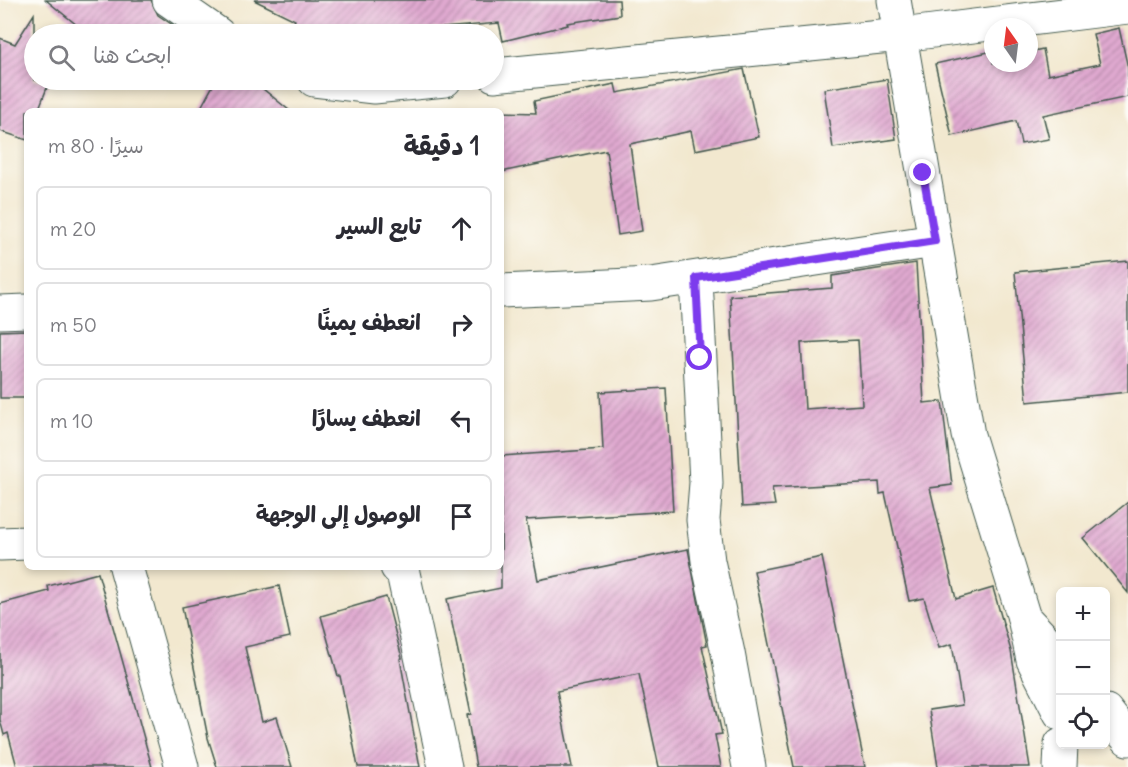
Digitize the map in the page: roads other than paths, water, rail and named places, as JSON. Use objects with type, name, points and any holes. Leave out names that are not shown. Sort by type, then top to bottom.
[{"type":"street","points":[[169,0],[204,24]]},
{"type":"street","points":[[894,0],[968,435],[1024,618],[1032,660],[1056,705]]},
{"type":"street","points":[[504,74],[901,35],[1128,8]]},
{"type":"street","points":[[504,291],[651,284],[935,241]]},
{"type":"street","points":[[696,278],[706,483],[703,520],[708,561],[728,653],[748,767]]},
{"type":"street","points":[[0,312],[24,311]]},
{"type":"street","points":[[0,544],[24,543]]},
{"type":"street","points":[[127,570],[182,767]]},
{"type":"street","points":[[400,570],[403,573],[445,767]]},
{"type":"street","points":[[1024,618],[1056,652]]},
{"type":"street","points":[[1110,716],[1128,739]]},
{"type":"street","points":[[1060,767],[1061,749]]}]
